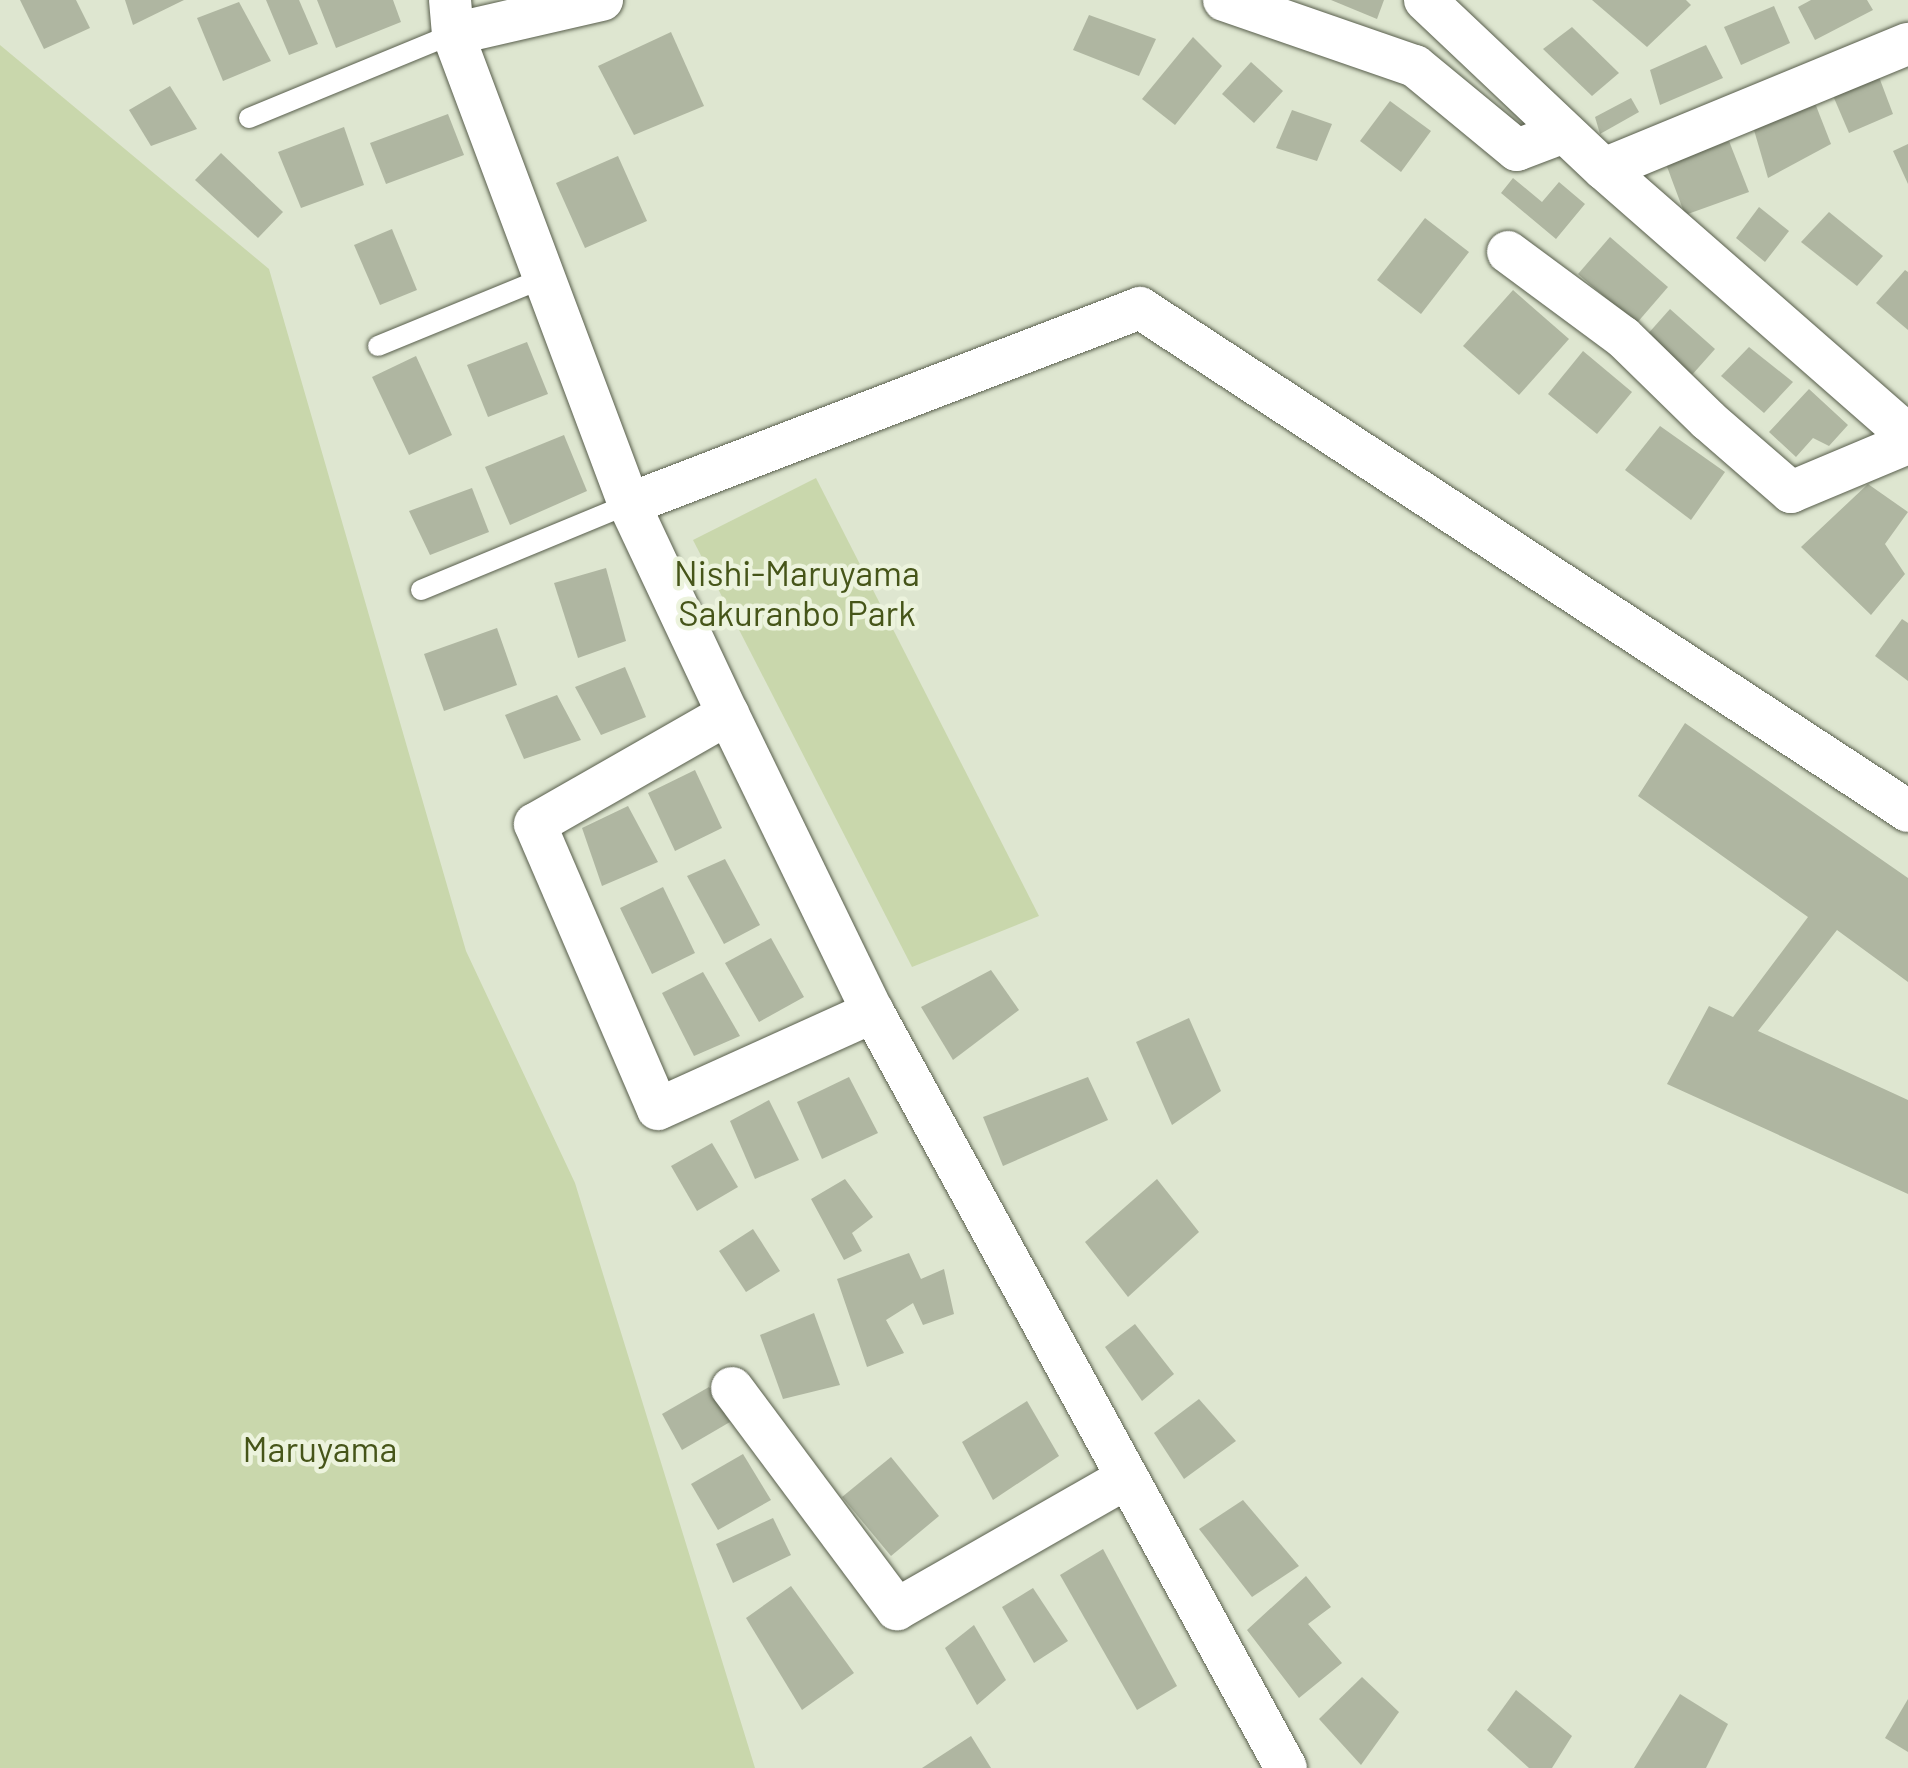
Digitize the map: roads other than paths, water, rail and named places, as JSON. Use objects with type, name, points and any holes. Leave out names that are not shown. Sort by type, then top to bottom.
[{"type":"street","points":[[602,0],[452,17],[629,504],[873,1012],[1286,1768]]},
{"type":"street","points":[[1224,0],[1416,66],[1517,150],[1564,132]]},
{"type":"street","points":[[1425,0],[1604,169],[1908,435]]},
{"type":"street","points":[[1604,169],[1908,44]]},
{"type":"street","points":[[1508,252],[1623,337],[1708,420],[1791,492],[1908,443]]},
{"type":"street","points":[[629,504],[1140,308],[1908,811]]},
{"type":"street","points":[[728,714],[535,824],[658,1109],[873,1012]]},
{"type":"street","points":[[732,1388],[896,1609],[1127,1478]]},
{"type":"lane","points":[[249,118],[452,17]]},
{"type":"lane","points":[[378,346],[544,278]]},
{"type":"lane","points":[[421,590],[629,504]]},
{"type":"park label","name":"Nishi-Maruyama Sakuranbo Park","points":[[797,592]]},
{"type":"park label","name":"Maruyama","points":[[320,1448]]}]
